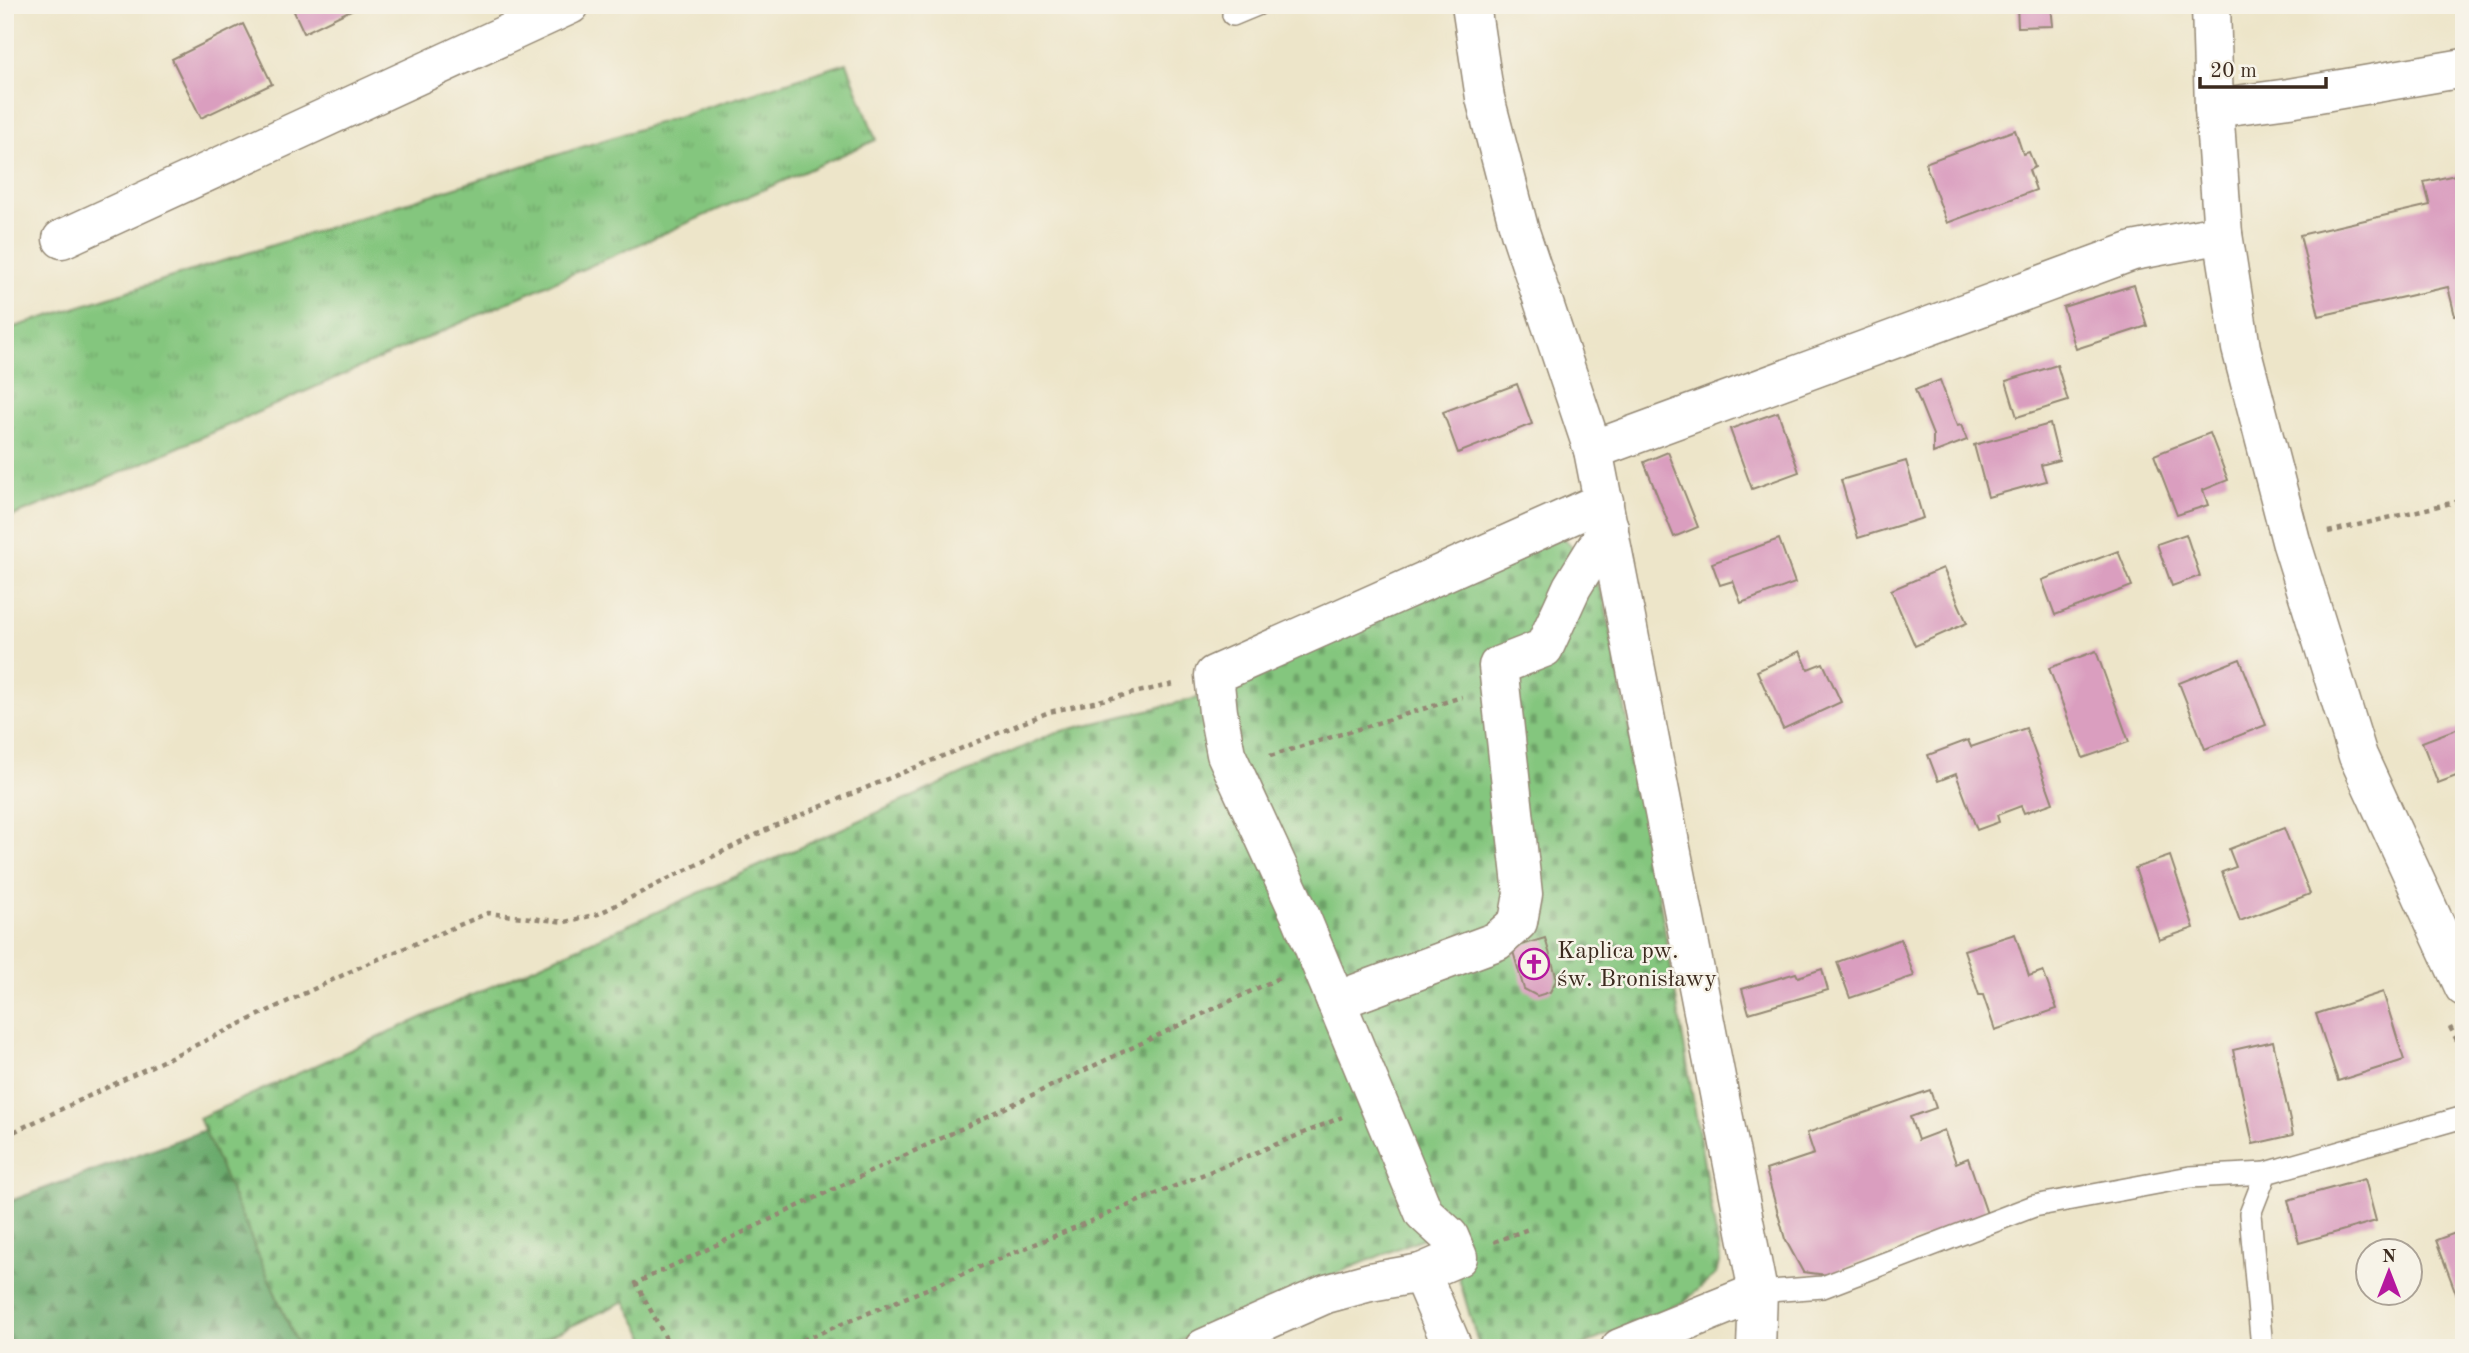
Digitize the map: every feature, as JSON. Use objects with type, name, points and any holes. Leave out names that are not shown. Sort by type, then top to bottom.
[{"type":"street","points":[[62,239],[570,5]]},
{"type":"street","points":[[1471,5],[1485,99],[1520,232],[1593,450],[1758,1292],[1756,1348]]},
{"type":"street","points":[[2211,5],[2222,234],[2247,374],[2291,541],[2358,756],[2464,987]]},
{"type":"street","points":[[2214,108],[2289,99],[2464,68]]},
{"type":"street","points":[[1593,450],[2133,251],[2222,234]]},
{"type":"street","points":[[1204,1348],[1326,1294],[1370,1282],[1421,1273],[1458,1257],[1449,1236],[1424,1213],[1318,959],[1226,754],[1214,675],[1606,514]]},
{"type":"street","points":[[1336,1001],[1497,941],[1518,922],[1523,894],[1498,666],[1544,648],[1606,514]]},
{"type":"street","points":[[1421,1273],[1453,1348]]},
{"type":"street","points":[[1620,1348],[1758,1292]]},
{"type":"lane","points":[[1233,15],[1256,5]]},
{"type":"lane","points":[[1758,1292],[1823,1287],[2034,1206],[2190,1177],[2266,1173],[2464,1117]]},
{"type":"lane","points":[[2262,1348],[2250,1214],[2266,1173]]},
{"type":"path","points":[[2464,452],[2464,469]]},
{"type":"path","points":[[2329,531],[2464,500]]},
{"type":"path","points":[[5,1136],[362,966],[488,913],[565,922],[598,914],[774,826],[1049,712],[1214,675]]},
{"type":"path","points":[[1269,757],[1500,685]]},
{"type":"path","points":[[671,1348],[636,1283],[1318,959]]},
{"type":"path","points":[[784,1348],[1292,1140],[1378,1101]]},
{"type":"green space","points":[[847,63],[876,140],[95,484],[5,519],[5,330]]},
{"type":"green space","points":[[1563,537],[1585,561],[1604,599],[1643,802],[1720,1259],[1716,1274],[1684,1302],[1576,1348],[1483,1348],[1478,1343],[1452,1254],[1428,1236],[1208,1326],[1167,1348],[651,1348],[625,1301],[524,1348],[299,1348],[199,1118],[1054,733],[1234,689],[1250,669]]},
{"type":"green space","points":[[205,1130],[299,1348],[5,1348],[5,1203]]},
{"type":"building","points":[[291,5],[351,5],[353,9],[304,33]]},
{"type":"building","points":[[2017,5],[2051,5],[2053,26],[2018,27]]},
{"type":"building","points":[[243,24],[272,84],[201,118],[172,59]]},
{"type":"building","points":[[2015,130],[2023,154],[2029,152],[2035,167],[2029,170],[2036,190],[1947,223],[1925,163]]},
{"type":"building","points":[[2464,173],[2464,314],[2455,316],[2448,287],[2319,316],[2300,235],[2430,205],[2424,182]]},
{"type":"building","points":[[2134,285],[2147,326],[2076,349],[2063,307]]},
{"type":"building","points":[[2057,365],[2068,401],[2017,417],[2006,381]]},
{"type":"building","points":[[1940,380],[1957,426],[1961,425],[1967,440],[1933,453],[1933,435],[1915,390]]},
{"type":"building","points":[[1517,384],[1532,424],[1458,453],[1443,412]]},
{"type":"building","points":[[1778,412],[1799,472],[1752,489],[1730,429]]},
{"type":"building","points":[[2050,424],[2059,460],[2041,465],[2046,481],[1988,497],[1974,445]]},
{"type":"building","points":[[2210,433],[2228,480],[2203,490],[2208,505],[2177,515],[2154,455]]},
{"type":"building","points":[[1668,452],[1698,527],[1674,537],[1644,462]]},
{"type":"building","points":[[1906,461],[1923,518],[1858,538],[1841,480]]},
{"type":"building","points":[[2186,534],[2200,576],[2172,586],[2157,544]]},
{"type":"building","points":[[1779,539],[1795,583],[1741,603],[1733,581],[1720,585],[1712,563]]},
{"type":"building","points":[[2118,551],[2132,586],[2055,615],[2042,580]]},
{"type":"building","points":[[1943,568],[1967,623],[1915,646],[1891,590]]},
{"type":"building","points":[[1800,651],[1808,669],[1823,663],[1841,702],[1783,729],[1757,671]]},
{"type":"building","points":[[2096,651],[2129,742],[2083,758],[2049,668]]},
{"type":"building","points":[[2240,659],[2266,725],[2205,749],[2179,683]]},
{"type":"building","points":[[2464,726],[2464,773],[2438,783],[2422,742]]},
{"type":"building","points":[[2026,728],[2053,803],[2024,813],[2021,806],[1997,815],[1999,822],[1977,830],[1956,774],[1938,781],[1928,755],[1968,740],[1971,747]]},
{"type":"building","points":[[2284,828],[2310,894],[2240,921],[2222,872],[2236,867],[2229,849]]},
{"type":"building","points":[[2170,856],[2194,928],[2159,940],[2135,868]]},
{"type":"building","points":[[2015,934],[2029,976],[2043,971],[2057,1009],[1995,1030],[1983,995],[1979,995],[1964,950]]},
{"type":"building","name":"Kaplica pw. św. Bronisławy","points":[[1545,938],[1557,979],[1550,992],[1537,996],[1524,989],[1512,948]]},
{"type":"building","points":[[1901,939],[1914,976],[1850,998],[1837,962]]},
{"type":"building","points":[[1822,969],[1828,990],[1749,1013],[1742,989],[1796,973],[1798,977]]},
{"type":"building","points":[[2383,992],[2404,1060],[2338,1081],[2316,1014]]},
{"type":"building","points":[[2273,1041],[2293,1135],[2253,1144],[2233,1050]]},
{"type":"building","points":[[1930,1090],[1936,1108],[1910,1117],[1918,1140],[1944,1130],[1956,1163],[1968,1158],[1987,1214],[1827,1275],[1803,1272],[1785,1239],[1766,1170],[1814,1154],[1807,1133]]},
{"type":"building","points":[[2365,1179],[2376,1221],[2299,1243],[2288,1200]]},
{"type":"building","points":[[2464,1230],[2464,1312],[2463,1312],[2436,1240]]},
{"type":"place","name":"Kaplica pw. św. Bronisławy","points":[[1534,964]]}]
